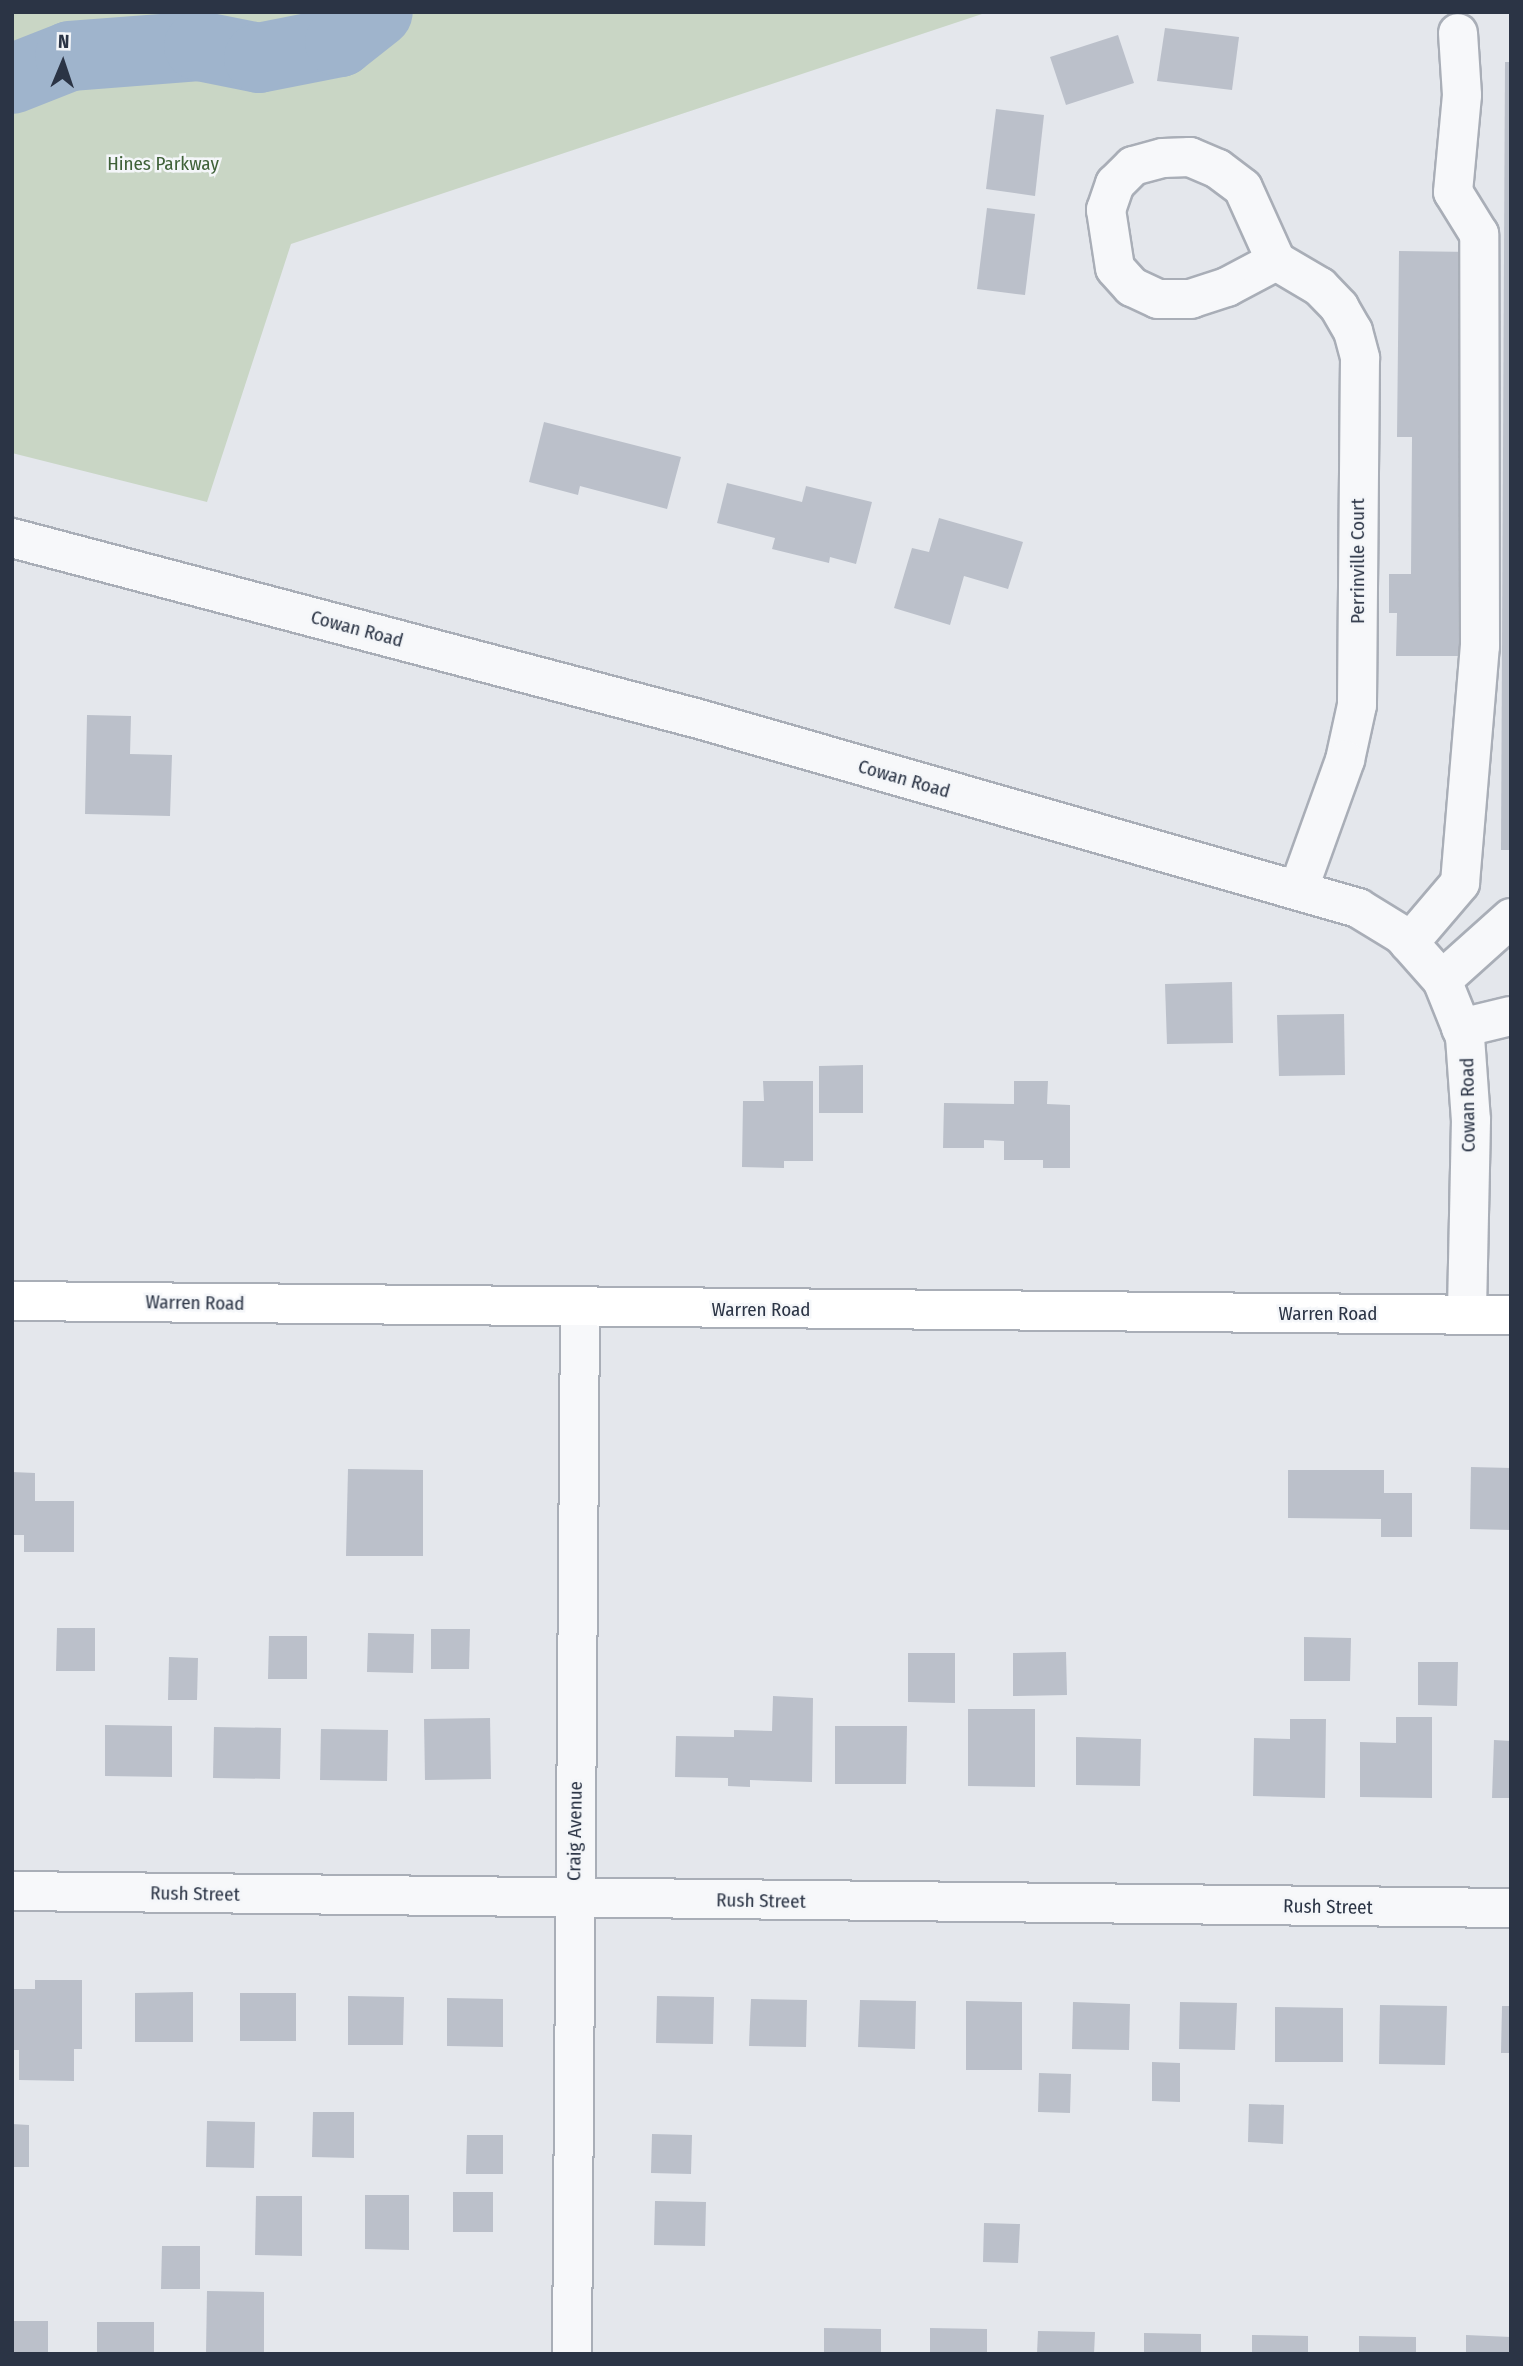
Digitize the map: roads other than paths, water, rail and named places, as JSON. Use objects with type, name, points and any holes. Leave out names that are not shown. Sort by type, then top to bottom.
[{"type":"main road","name":"Warren Road","points":[[12,1301],[1511,1315]]},
{"type":"street","points":[[1409,943],[1460,883],[1479,646],[1479,234],[1453,192],[1462,94],[1458,33]]},
{"type":"street","points":[[1189,157],[1218,169],[1242,188],[1276,261],[1227,288],[1191,299],[1158,299],[1132,287],[1115,268],[1106,210],[1115,184],[1133,166],[1163,158],[1189,157]]},
{"type":"street","name":"Perrinville Court","points":[[1276,261],[1320,288],[1339,307],[1353,331],[1360,358],[1357,705],[1345,760],[1299,888]]},
{"type":"street","name":"Cowan Road","points":[[12,538],[685,716],[1299,888],[1358,908],[1409,943],[1442,980],[1461,1028],[1469,1072],[1471,1120],[1467,1315]]},
{"type":"street","points":[[1442,980],[1511,918]]},
{"type":"street","points":[[1461,1028],[1511,1016]]},
{"type":"street","name":"Craig Avenue","points":[[572,2354],[580,1308]]},
{"type":"street","name":"Rush Street","points":[[12,1891],[1511,1909]]},
{"type":"waterway","points":[[12,79],[70,56],[199,46],[259,58],[340,42],[378,12]]},
{"type":"park label","name":"Hines Parkway","points":[[163,164]]}]
